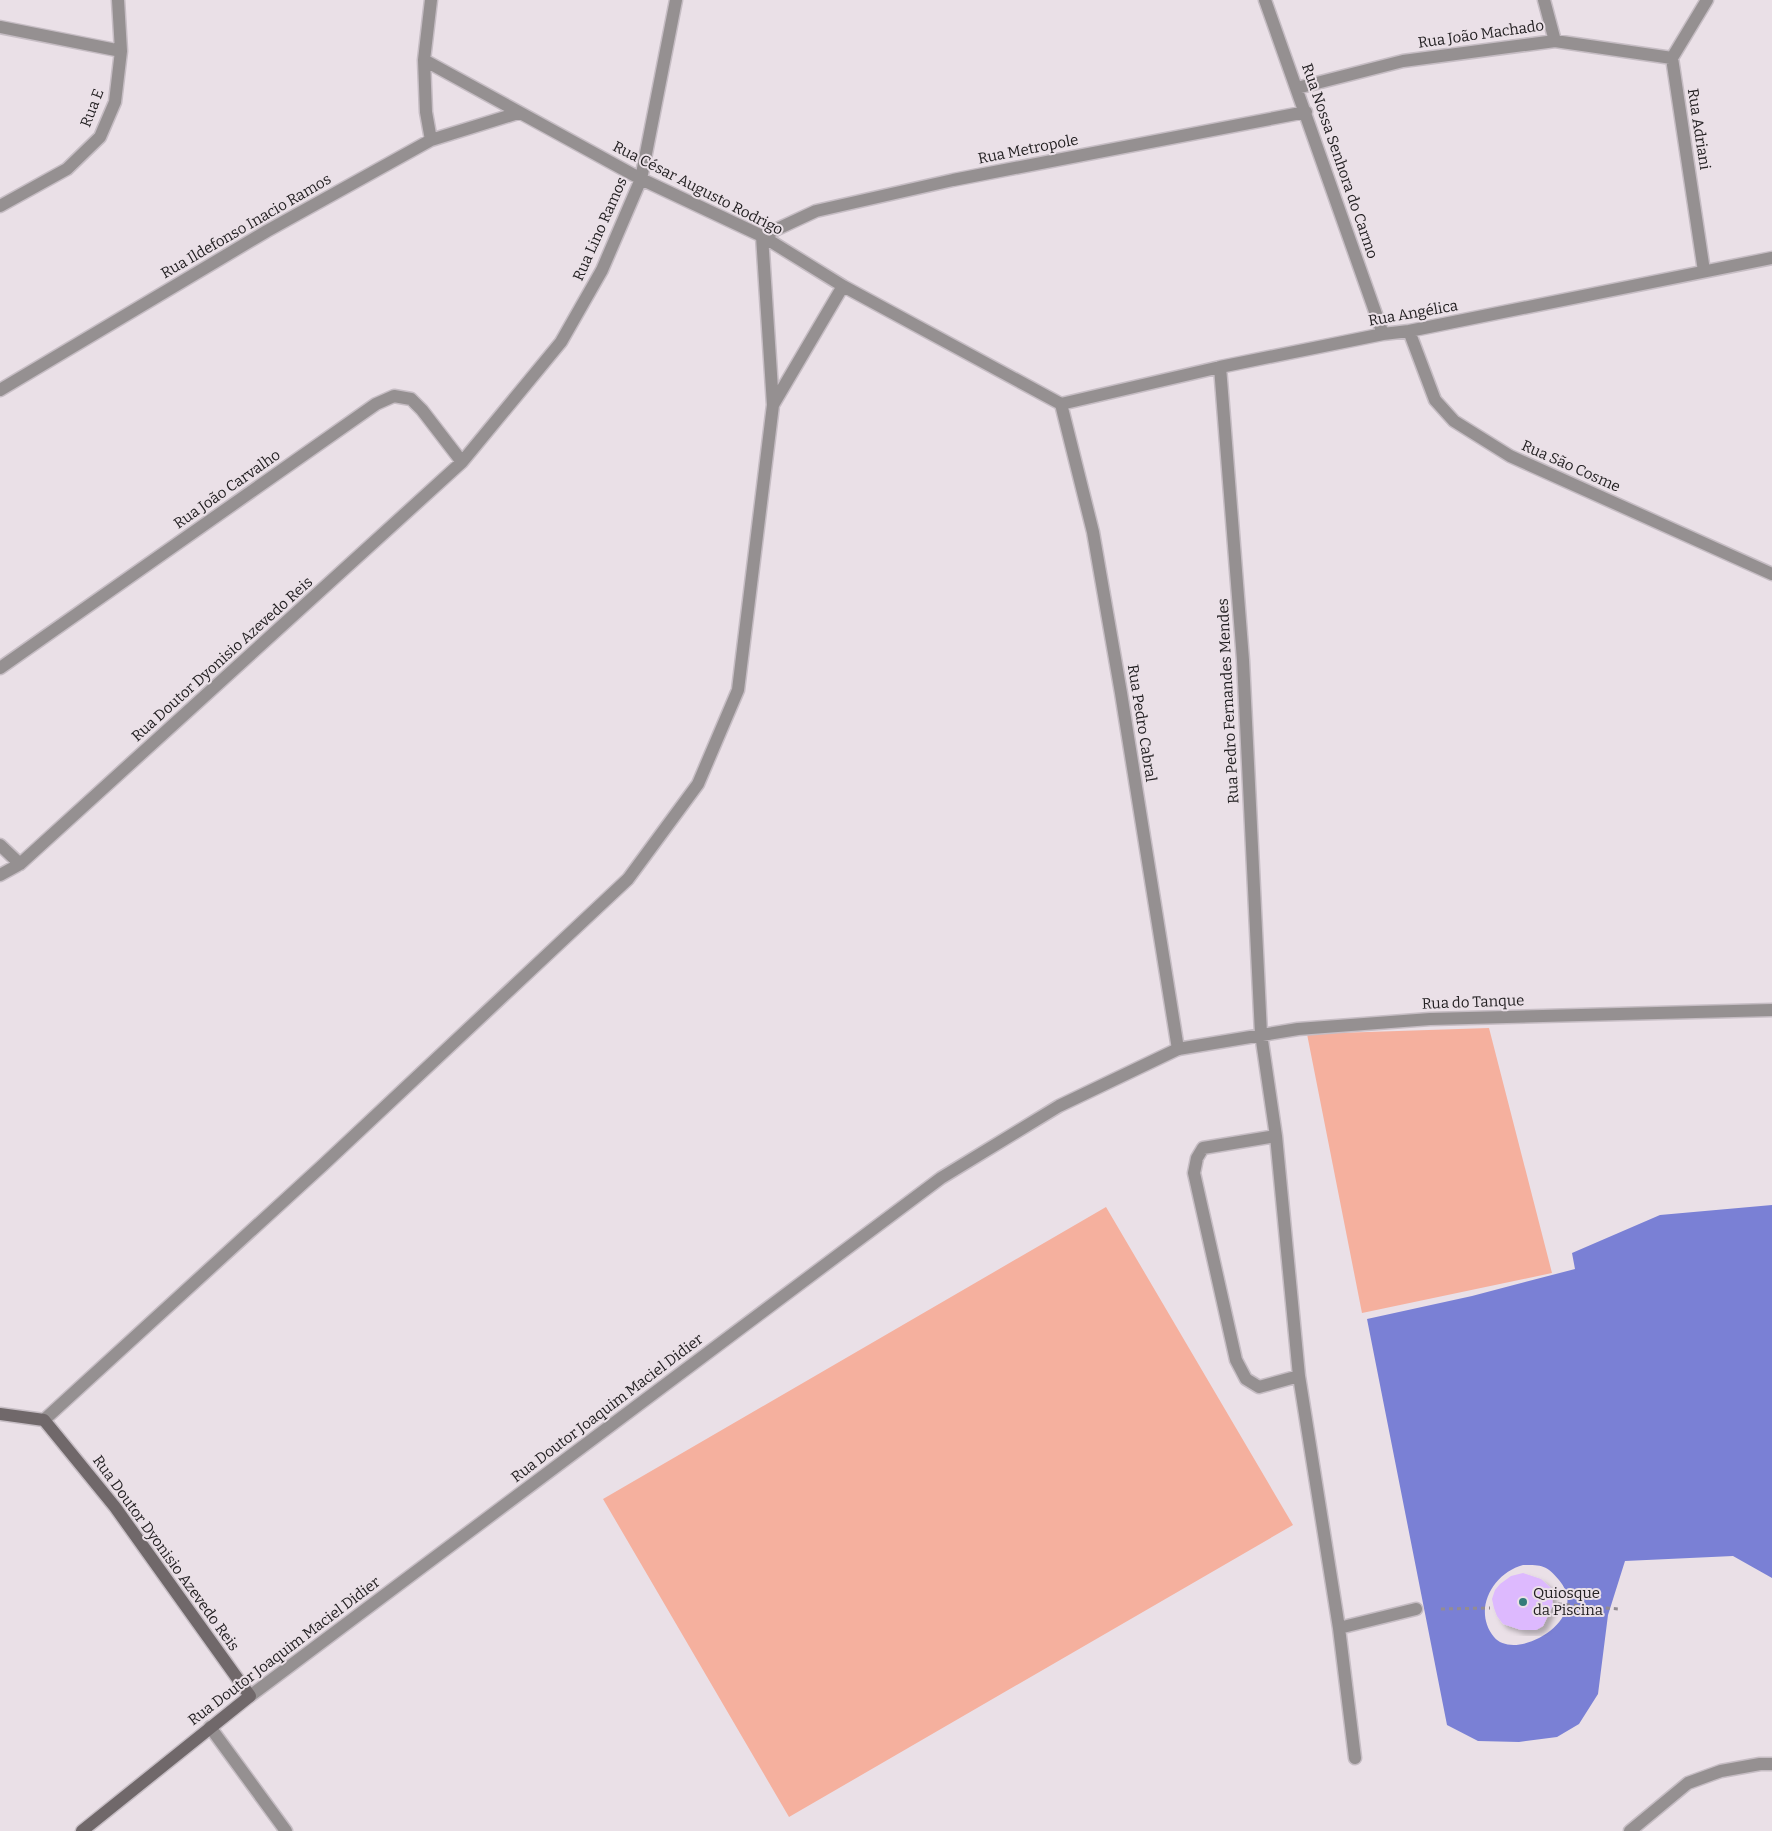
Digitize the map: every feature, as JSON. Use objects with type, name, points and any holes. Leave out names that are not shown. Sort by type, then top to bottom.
[{"type":"main road","points":[[0,1414],[44,1420]]},
{"type":"main road","name":"Rua Doutor Dyonisio Azevedo Reis","points":[[44,1420],[115,1507],[250,1696]]},
{"type":"main road","name":"Rua Doutor Joaquim Maciel Didier","points":[[82,1831],[250,1696]]},
{"type":"street","name":"Rua E","points":[[0,206],[67,169],[100,137],[115,102],[121,51],[118,0]]},
{"type":"street","points":[[430,140],[426,112],[424,60],[431,0]]},
{"type":"street","name":"Rua Lino Ramos","points":[[462,462],[561,342],[602,270],[641,179],[676,0]]},
{"type":"street","name":"Rua Nossa Senhora do Carmo","points":[[1265,0],[1383,334]]},
{"type":"street","points":[[1544,0],[1555,41]]},
{"type":"street","points":[[1672,58],[1707,0]]},
{"type":"street","points":[[0,27],[121,51]]},
{"type":"street","name":"Rua João Machado","points":[[1297,88],[1403,61],[1555,41],[1672,58]]},
{"type":"street","name":"Rua Adriani","points":[[1672,58],[1704,271]]},
{"type":"street","name":"Rua César Augusto Rodrigo","points":[[424,60],[641,179],[762,236],[843,286],[1061,404]]},
{"type":"street","name":"Rua Ildefonso Inacio Ramos","points":[[0,390],[267,231],[430,140],[518,112]]},
{"type":"street","name":"Rua Metropole","points":[[762,236],[816,211],[944,182],[1306,112]]},
{"type":"street","points":[[44,1420],[330,1158],[628,879],[698,784],[738,690],[773,405],[762,236]]},
{"type":"street","name":"Rua Angélica","points":[[1061,404],[1220,367],[1772,258]]},
{"type":"street","points":[[773,405],[843,286]]},
{"type":"street","name":"Rua São Cosme","points":[[1409,331],[1435,400],[1454,422],[1510,456],[1772,574]]},
{"type":"street","name":"Rua Pedro Fernandes Mendes","points":[[1220,367],[1243,660],[1261,1034],[1276,1136],[1298,1376],[1339,1628],[1355,1758]]},
{"type":"street","name":"Rua João Carvalho","points":[[0,668],[376,404],[394,396],[411,399],[422,410],[462,462]]},
{"type":"street","name":"Rua Pedro Cabral","points":[[1061,404],[1095,542],[1178,1049]]},
{"type":"street","name":"Rua Doutor Dyonisio Azevedo Reis","points":[[0,875],[20,864],[462,462]]},
{"type":"street","points":[[0,845],[20,864]]},
{"type":"street","name":"Rua do Tanque","points":[[1178,1049],[1298,1029],[1430,1019],[1772,1010]]},
{"type":"street","name":"Rua Doutor Joaquim Maciel Didier","points":[[250,1696],[941,1178],[1059,1106],[1178,1049]]},
{"type":"street","points":[[1276,1136],[1203,1148],[1197,1158],[1194,1173],[1236,1360],[1246,1379],[1259,1386],[1298,1376]]},
{"type":"street","points":[[1339,1628],[1416,1609]]},
{"type":"street","points":[[210,1727],[286,1831]]},
{"type":"street","points":[[1630,1831],[1688,1783],[1720,1771],[1760,1764],[1772,1764]]},
{"type":"path","points":[[1558,1604],[1619,1609]]},
{"type":"path","points":[[1416,1609],[1490,1608]]},
{"type":"shaded area","points":[[1489,1028],[1552,1273],[1362,1313],[1307,1034]]},
{"type":"shaded area","points":[[1106,1207],[1293,1525],[789,1817],[603,1499]]},
{"type":"water","points":[[1772,1205],[1772,1578],[1733,1556],[1625,1561],[1608,1615],[1598,1694],[1579,1724],[1557,1737],[1519,1742],[1478,1741],[1447,1725],[1367,1319],[1472,1296],[1575,1269],[1572,1253],[1660,1215]],"holes":[[[1523,1565],[1539,1566],[1551,1571],[1559,1580],[1567,1595],[1566,1609],[1559,1622],[1547,1633],[1533,1641],[1518,1645],[1504,1644],[1494,1637],[1488,1626],[1485,1615],[1486,1604],[1495,1584],[1512,1569]]]},
{"type":"building","name":"Quiosque da Piscina","points":[[1523,1573],[1541,1579],[1551,1588],[1553,1605],[1543,1626],[1536,1630],[1521,1630],[1503,1624],[1494,1608],[1492,1599],[1495,1590],[1511,1576]]},
{"type":"place","name":"Quiosque da Piscina","points":[[1523,1602]]}]
